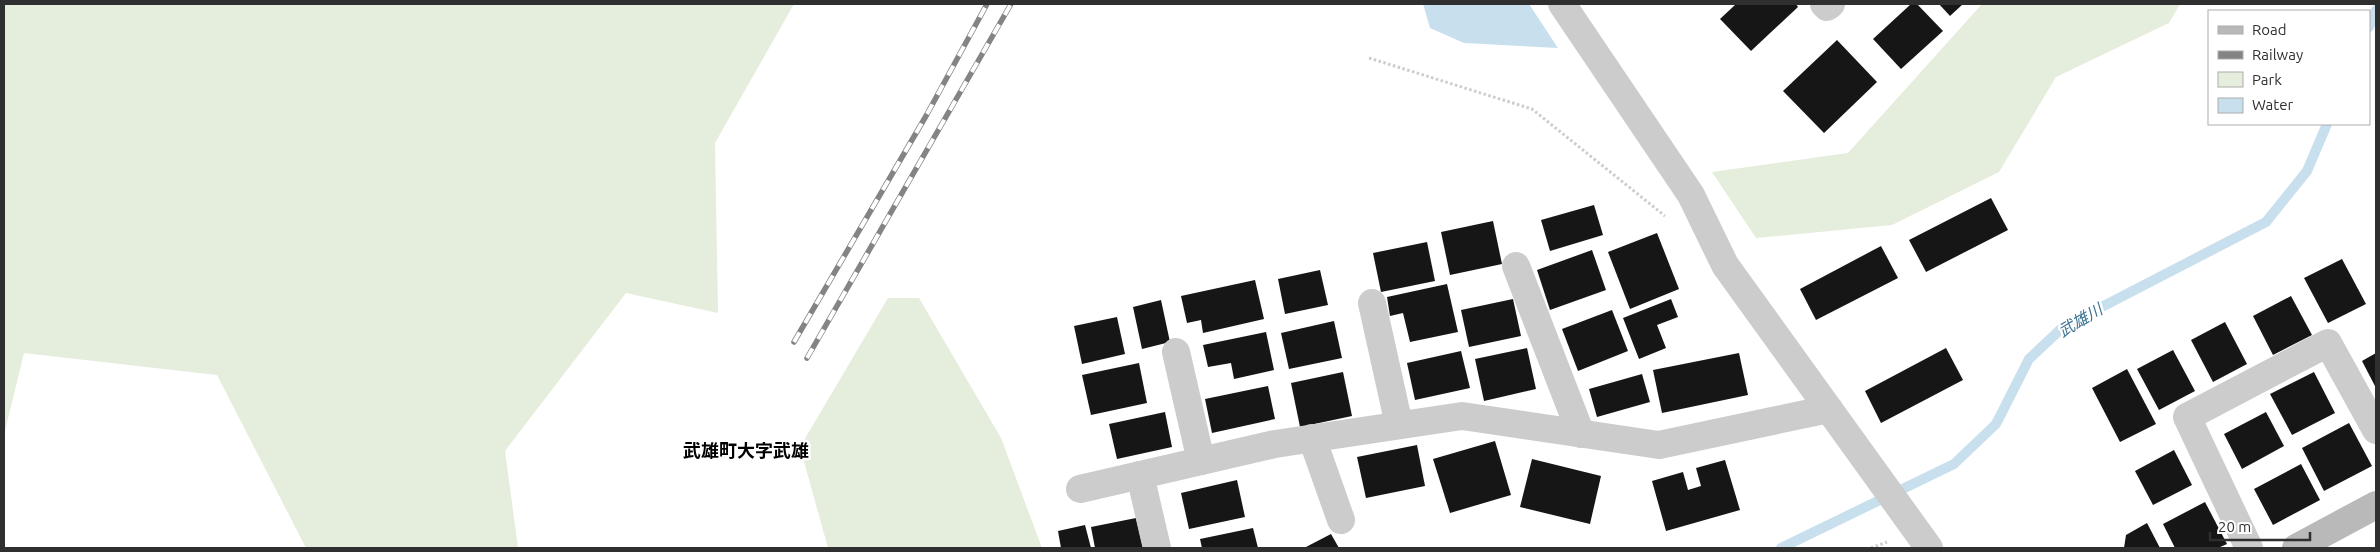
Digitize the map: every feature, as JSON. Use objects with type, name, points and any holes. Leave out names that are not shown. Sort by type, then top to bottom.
[{"type":"street","points":[[1562,4],[1692,195],[1725,265],[1922,539]]},
{"type":"street","points":[[1824,4],[1827,7],[1831,4]]},
{"type":"street","points":[[1516,266],[1581,434]]},
{"type":"street","points":[[1372,303],[1400,425]]},
{"type":"street","points":[[2249,548],[2187,417],[2328,343],[2376,430]]},
{"type":"street","points":[[1176,352],[1201,461]]},
{"type":"street","points":[[1080,488],[1312,438],[1462,416],[1658,446],[1829,409]]},
{"type":"street","points":[[1312,438],[1341,520]]},
{"type":"street","points":[[1140,475],[1157,548]]},
{"type":"street","points":[[2296,548],[2376,506]]},
{"type":"path","points":[[1369,58],[1532,109],[1671,222]]},
{"type":"green space","points":[[4,4],[794,4],[715,143],[718,313],[626,293],[505,451],[518,548],[306,548],[217,375],[24,353],[4,435]]},
{"type":"green space","points":[[1982,4],[2180,4],[2169,23],[2056,77],[1999,172],[1892,225],[1756,238],[1712,172],[1848,153]]},
{"type":"green space","points":[[888,298],[919,298],[1001,438],[1042,548],[828,548],[800,447]]},
{"type":"water","points":[[1423,4],[1529,4],[1558,48],[1464,43],[1430,28]]},
{"type":"building","points":[[1736,4],[1796,4],[1798,7],[1751,51],[1720,19]]},
{"type":"building","points":[[1911,4],[1917,4],[1943,31],[1901,69],[1873,39]]},
{"type":"building","points":[[1939,4],[1963,4],[1950,16]]},
{"type":"building","points":[[1837,40],[1877,82],[1824,133],[1783,91]]},
{"type":"building","points":[[1991,198],[2008,230],[1926,272],[1909,240]]},
{"type":"building","points":[[1594,205],[1603,235],[1550,251],[1541,220]]},
{"type":"building","points":[[1493,221],[1502,264],[1450,275],[1441,232]]},
{"type":"building","points":[[1657,233],[1679,289],[1630,309],[1608,252]]},
{"type":"building","points":[[1427,242],[1435,281],[1381,292],[1373,253]]},
{"type":"building","points":[[1881,246],[1898,278],[1816,320],[1800,289]]},
{"type":"building","points":[[1592,250],[1606,290],[1550,310],[1537,270]]},
{"type":"building","points":[[2342,259],[2366,304],[2328,323],[2304,278]]},
{"type":"building","points":[[1320,270],[1328,305],[1285,314],[1278,279]]},
{"type":"building","points":[[1255,280],[1264,319],[1203,333],[1201,320],[1187,323],[1181,296]]},
{"type":"building","points":[[1447,284],[1458,332],[1410,342],[1403,313],[1390,316],[1387,297]]},
{"type":"building","points":[[2291,296],[2312,335],[2273,355],[2253,316]]},
{"type":"building","points":[[1513,299],[1521,336],[1469,347],[1461,310]]},
{"type":"building","points":[[1671,299],[1678,317],[1657,325],[1666,348],[1639,359],[1623,318]]},
{"type":"building","points":[[1161,300],[1170,342],[1142,349],[1133,307]]},
{"type":"building","points":[[1612,310],[1628,351],[1578,371],[1562,329]]},
{"type":"building","points":[[1117,317],[1125,354],[1082,364],[1074,326]]},
{"type":"building","points":[[1334,321],[1342,358],[1289,369],[1281,333]]},
{"type":"building","points":[[2225,322],[2247,364],[2213,382],[2191,340]]},
{"type":"building","points":[[1266,332],[1274,370],[1234,379],[1231,363],[1208,367],[1203,345]]},
{"type":"building","points":[[1527,348],[1536,389],[1484,401],[1475,359]]},
{"type":"building","points":[[1946,348],[1963,380],[1881,423],[1865,391]]},
{"type":"building","points":[[2173,350],[2195,391],[2159,410],[2137,369]]},
{"type":"building","points":[[1461,351],[1470,388],[1415,400],[1407,363]]},
{"type":"building","points":[[1739,353],[1748,395],[1662,413],[1653,370]]},
{"type":"building","points":[[2376,353],[2376,388],[2362,361]]},
{"type":"building","points":[[1139,363],[1147,403],[1091,415],[1082,375]]},
{"type":"building","points":[[2127,369],[2156,424],[2120,442],[2092,388]]},
{"type":"building","points":[[1343,372],[1352,416],[1300,427],[1291,383]]},
{"type":"building","points":[[2314,372],[2335,413],[2292,435],[2270,394]]},
{"type":"building","points":[[1642,374],[1650,402],[1597,417],[1589,389]]},
{"type":"building","points":[[1268,386],[1275,419],[1212,433],[1205,399]]},
{"type":"building","points":[[1165,412],[1172,447],[1117,459],[1109,424]]},
{"type":"building","points":[[2266,412],[2284,446],[2242,469],[2224,434]]},
{"type":"building","points":[[2349,423],[2372,466],[2324,491],[2302,448]]},
{"type":"building","points":[[1495,441],[1511,495],[1450,513],[1433,459]]},
{"type":"building","points":[[1417,445],[1425,486],[1366,498],[1357,457]]},
{"type":"building","points":[[2174,450],[2192,485],[2153,505],[2135,471]]},
{"type":"building","points":[[1532,459],[1601,476],[1590,524],[1520,507]]},
{"type":"building","points":[[1725,460],[1740,510],[1666,531],[1652,481],[1683,472],[1688,490],[1701,486],[1696,468]]},
{"type":"building","points":[[2301,464],[2320,500],[2273,525],[2254,489]]},
{"type":"building","points":[[1237,480],[1245,517],[1189,529],[1181,493]]},
{"type":"building","points":[[2205,502],[2227,544],[2218,548],[2175,548],[2163,524]]},
{"type":"building","points":[[1136,518],[1143,548],[1095,548],[1091,527]]},
{"type":"building","points":[[2147,523],[2160,548],[2124,548],[2126,535]]},
{"type":"building","points":[[1085,525],[1091,548],[1061,548],[1058,531]]},
{"type":"building","points":[[1253,528],[1258,548],[1202,548],[1200,539]]},
{"type":"building","points":[[1331,534],[1339,548],[1304,548]]},
{"type":"waterway","name":"武雄川","points":[[2370,25],[2376,10]]},
{"type":"waterway","name":"武雄川","points":[[1781,548],[1954,464],[1996,424],[2029,359],[2063,327],[2266,222],[2307,171],[2327,125]]},
{"type":"railway","points":[[794,342],[926,116],[987,4]]},
{"type":"railway","points":[[807,358],[1011,4]]},
{"type":"district","name":"武雄町大字武雄","points":[[746,450]]}]
